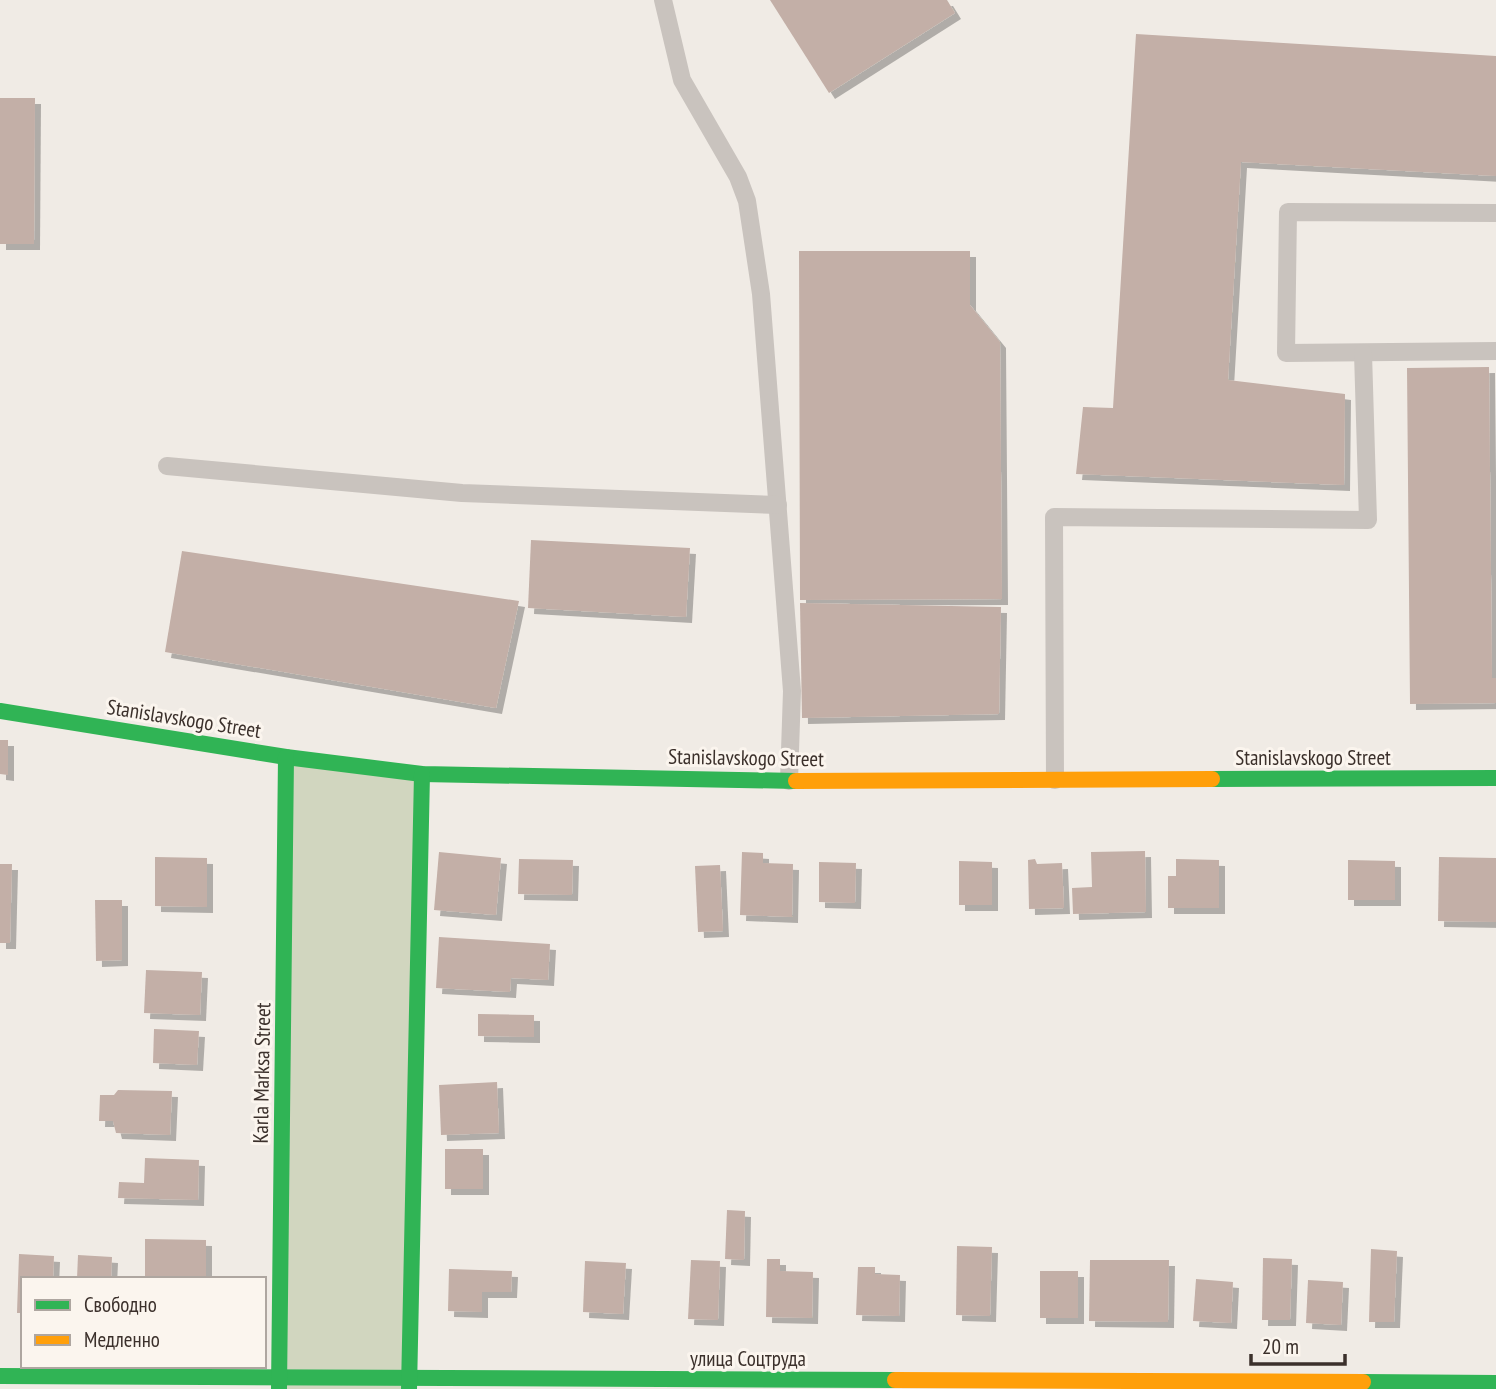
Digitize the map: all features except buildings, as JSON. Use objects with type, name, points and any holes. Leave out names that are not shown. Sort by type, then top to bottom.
[{"type":"main road","name":"Stanislavskogo Street","points":[[0,711],[286,757],[422,774],[789,781],[1496,778]]},
{"type":"main road","name":"Karla Marksa Street","points":[[279,1384],[286,757]]},
{"type":"main road","points":[[409,1384],[422,774]]},
{"type":"main road","name":"улица Соцтруда","points":[[0,1376],[279,1384],[1496,1383]]},
{"type":"lane","points":[[663,0],[682,80],[738,177],[747,201],[761,294],[792,691],[789,781]]},
{"type":"lane","points":[[1496,214],[1288,212],[1286,352],[1496,351]]},
{"type":"lane","points":[[1055,780],[1054,517],[1368,520],[1363,353]]},
{"type":"lane","points":[[167,466],[463,494],[778,505]]},
{"type":"green space","points":[[286,757],[422,774],[413,1389],[279,1389]]},
{"type":"traffic: fast","points":[[0,711],[286,757],[422,774],[796,781]]},
{"type":"traffic: fast","points":[[279,1389],[286,757]]},
{"type":"traffic: fast","points":[[409,1389],[422,774]]},
{"type":"traffic: fast","points":[[1212,779],[1496,778]]},
{"type":"traffic: fast","points":[[0,1376],[895,1380]]},
{"type":"traffic: fast","points":[[1363,1382],[1496,1383]]},
{"type":"traffic: slow","points":[[796,781],[1212,779]]},
{"type":"traffic: slow","points":[[895,1380],[1363,1382]]}]
